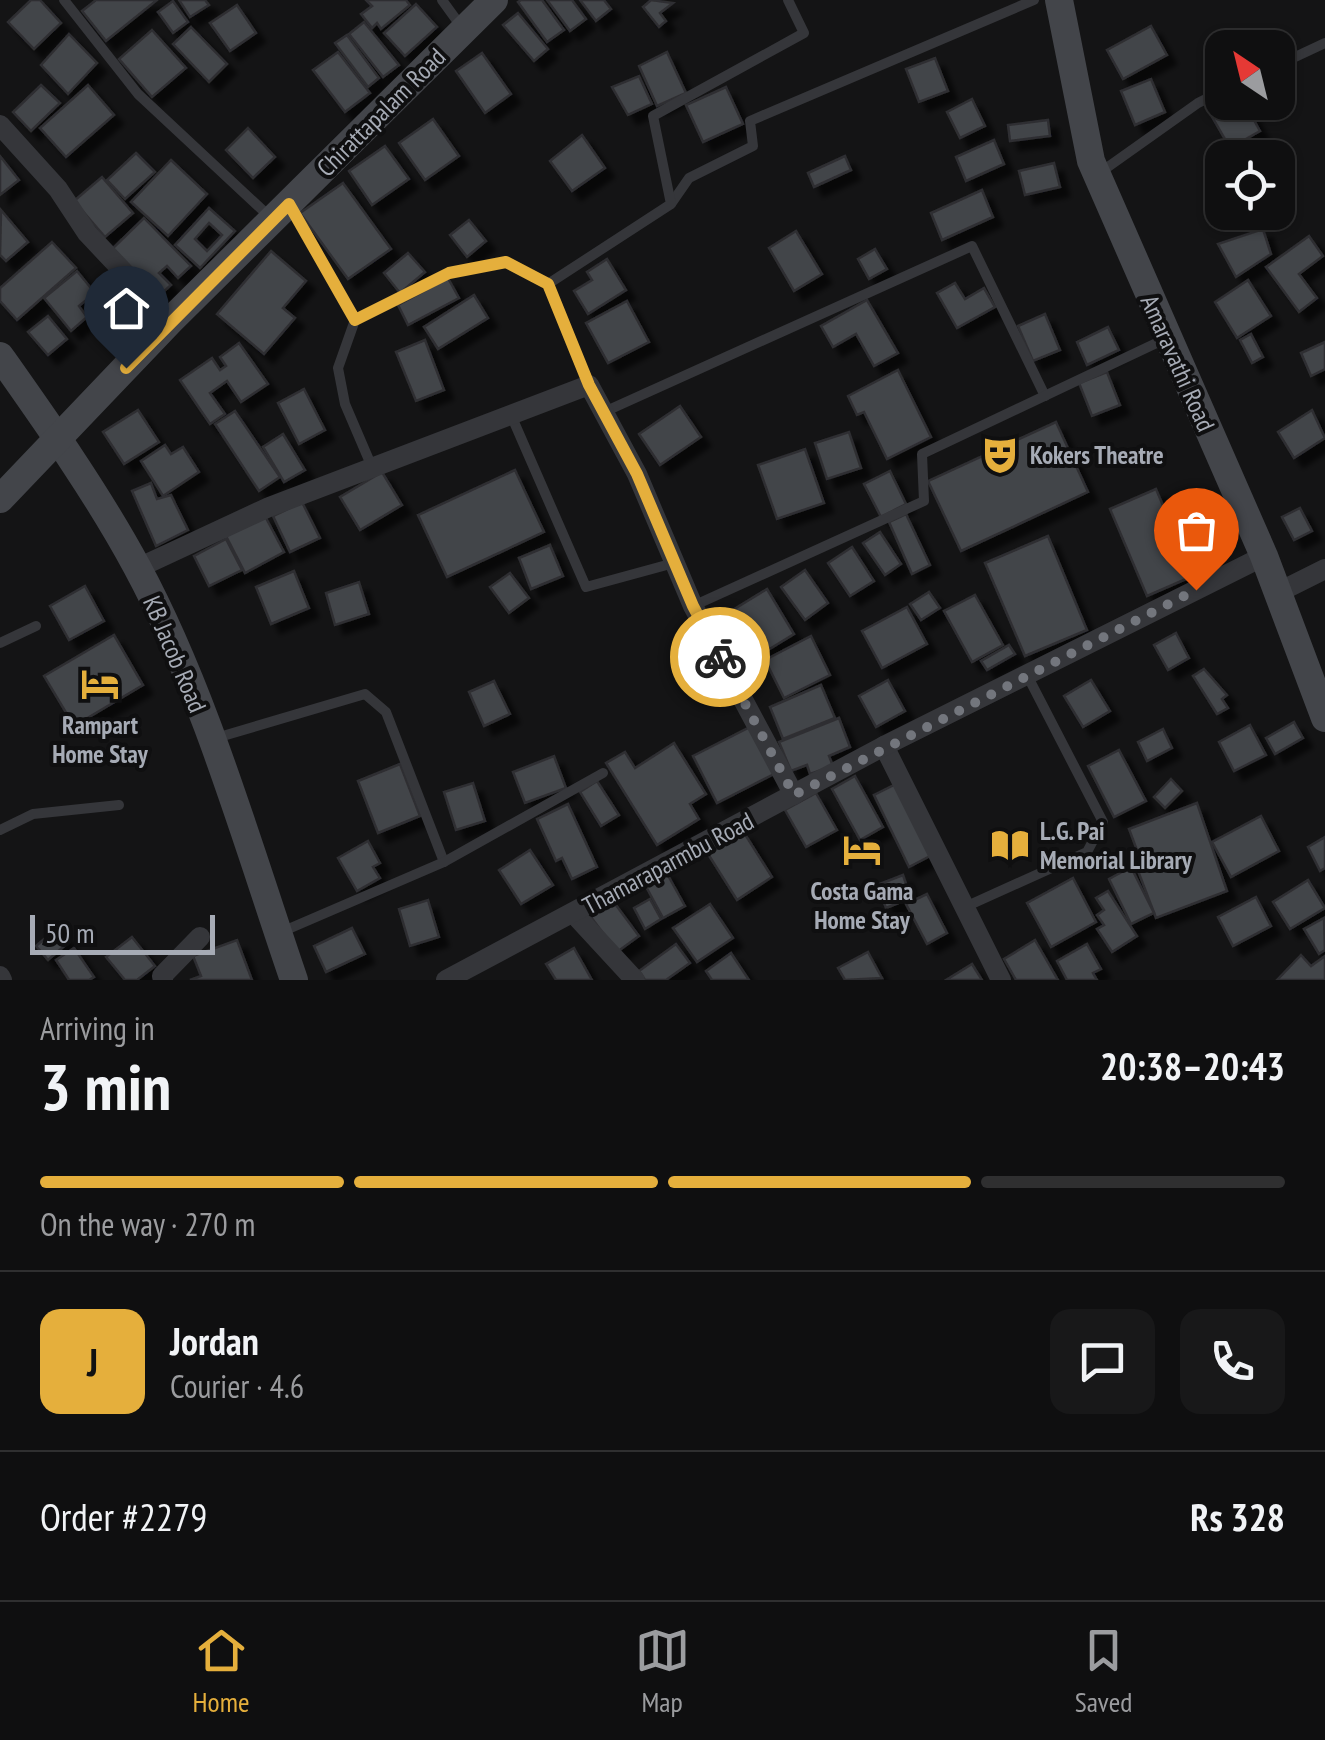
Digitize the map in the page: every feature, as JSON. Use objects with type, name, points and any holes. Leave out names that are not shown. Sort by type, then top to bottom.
[{"type":"main road","name":"Chirattapalam Road","points":[[0,499],[170,321],[494,0]]},
{"type":"main road","name":"Amaravathi Road","points":[[1059,0],[1097,175],[1264,556],[1325,718]]},
{"type":"main road","name":"KB Jacob Road","points":[[0,356],[59,439],[138,568],[210,740],[294,980]]},
{"type":"street","points":[[0,126],[58,189],[86,232],[170,321]]},
{"type":"street","points":[[138,568],[269,507],[589,385],[637,474],[693,606],[794,795]]},
{"type":"street","name":"Thamaraparmbu Road","points":[[446,980],[884,746],[1264,556]]},
{"type":"street","points":[[1279,592],[1325,569]]},
{"type":"street","points":[[884,746],[1001,980]]},
{"type":"street","points":[[574,914],[635,980]]},
{"type":"street","points":[[163,980],[162,976],[200,937]]},
{"type":"lane","points":[[64,0],[138,94],[281,212],[355,320]]},
{"type":"lane","points":[[442,0],[464,30]]},
{"type":"lane","points":[[671,204],[653,116],[804,33],[788,0]]},
{"type":"lane","points":[[548,284],[671,204],[689,178],[754,146],[750,121],[1034,0]]},
{"type":"lane","points":[[1295,57],[1325,43]]},
{"type":"lane","points":[[1097,175],[1205,100]]},
{"type":"lane","points":[[604,412],[972,246],[1044,396]]},
{"type":"lane","points":[[372,467],[345,404],[338,368],[355,320],[449,273],[506,262],[548,284],[589,385]]},
{"type":"lane","points":[[693,606],[924,501],[922,454],[1166,339]]},
{"type":"lane","points":[[511,414],[586,586],[675,563]]},
{"type":"lane","points":[[0,643],[36,626]]},
{"type":"lane","points":[[965,907],[1087,852],[1103,822],[1027,674]]},
{"type":"lane","points":[[210,740],[365,694],[386,712],[444,862]]},
{"type":"lane","points":[[278,933],[444,862],[604,772]]},
{"type":"lane","points":[[0,830],[33,814],[119,804]]},
{"type":"building","points":[[31,0],[40,0],[61,23],[34,49],[8,22]]},
{"type":"building","points":[[96,0],[157,0],[106,41],[82,11]]},
{"type":"building","points":[[179,0],[205,0],[209,5],[190,17]]},
{"type":"building","points":[[366,0],[406,0],[410,5],[381,29],[377,23],[372,28],[361,14],[372,6]]},
{"type":"building","points":[[542,0],[564,30],[547,42],[518,2]]},
{"type":"building","points":[[547,0],[572,0],[586,19],[570,31]]},
{"type":"building","points":[[580,0],[604,0],[611,9],[596,21]]},
{"type":"building","points":[[651,0],[673,3],[660,13],[666,21],[659,27],[643,7]]},
{"type":"building","points":[[173,1],[188,22],[173,33],[158,12]]},
{"type":"building","points":[[416,4],[437,27],[405,56],[384,33]]},
{"type":"building","points":[[237,5],[256,33],[230,51],[210,23]]},
{"type":"building","points":[[518,13],[548,49],[534,61],[503,25]]},
{"type":"building","points":[[364,22],[399,65],[383,77],[349,34]]},
{"type":"building","points":[[1151,26],[1167,55],[1123,79],[1107,50]]},
{"type":"building","points":[[191,27],[227,64],[209,82],[173,44]]},
{"type":"building","points":[[152,30],[186,68],[152,97],[119,59]]},
{"type":"building","points":[[69,34],[97,63],[68,94],[41,65]]},
{"type":"building","points":[[347,35],[379,78],[368,87],[335,43]]},
{"type":"building","points":[[338,52],[370,93],[345,112],[313,70]]},
{"type":"building","points":[[667,52],[686,93],[657,106],[639,66]]},
{"type":"building","points":[[482,53],[511,94],[485,113],[456,71]]},
{"type":"building","points":[[935,58],[948,91],[919,102],[906,69]]},
{"type":"building","points":[[639,76],[652,104],[628,115],[612,87]]},
{"type":"building","points":[[1151,79],[1165,112],[1135,125],[1121,91]]},
{"type":"building","points":[[41,85],[60,103],[31,131],[13,112]]},
{"type":"building","points":[[88,85],[114,115],[66,157],[40,128]]},
{"type":"building","points":[[726,87],[743,124],[703,142],[686,105]]},
{"type":"building","points":[[972,99],[985,126],[960,138],[947,112]]},
{"type":"building","points":[[433,119],[459,156],[425,180],[399,143]]},
{"type":"building","points":[[1048,120],[1050,136],[1010,141],[1008,125]]},
{"type":"building","points":[[1214,120],[1254,120],[1260,131],[1244,140],[1225,140]]},
{"type":"building","points":[[248,128],[275,157],[253,178],[226,150]]},
{"type":"building","points":[[582,135],[605,168],[572,191],[550,161]]},
{"type":"building","points":[[994,140],[1004,164],[966,181],[956,157]]},
{"type":"building","points":[[385,146],[409,179],[372,205],[349,171]]},
{"type":"building","points":[[136,153],[155,172],[125,199],[107,180]]},
{"type":"building","points":[[0,156],[19,180],[0,195]]},
{"type":"building","points":[[845,156],[851,170],[814,187],[808,173]]},
{"type":"building","points":[[171,160],[207,194],[168,236],[131,202]]},
{"type":"building","points":[[1054,163],[1060,187],[1025,195],[1019,171]]},
{"type":"building","points":[[102,177],[133,213],[105,237],[74,201]]},
{"type":"building","points":[[343,183],[391,249],[348,279],[300,213]]},
{"type":"building","points":[[982,190],[993,217],[942,240],[931,213]]},
{"type":"building","points":[[209,208],[235,231],[200,268],[175,245]],"holes":[[[209,223],[222,235],[207,251],[195,239]]]},
{"type":"building","points":[[1,210],[28,242],[6,261],[0,255]]},
{"type":"building","points":[[144,218],[191,266],[178,278],[167,266],[159,273],[171,285],[158,297],[111,250]]},
{"type":"building","points":[[469,220],[486,241],[467,257],[450,235]]},
{"type":"building","points":[[1263,230],[1271,254],[1236,277],[1218,244]]},
{"type":"building","points":[[796,231],[822,274],[794,291],[769,248]]},
{"type":"building","points":[[1309,236],[1323,256],[1299,274],[1317,298],[1299,312],[1266,267]]},
{"type":"building","points":[[52,242],[76,268],[17,320],[0,301],[0,288]]},
{"type":"building","points":[[875,249],[887,269],[869,279],[858,259]]},
{"type":"building","points":[[271,251],[306,281],[283,308],[295,318],[264,354],[217,314]]},
{"type":"building","points":[[408,253],[425,272],[400,293],[384,273]]},
{"type":"building","points":[[607,259],[626,290],[588,314],[574,291],[592,280],[587,272]]},
{"type":"building","points":[[77,271],[95,293],[79,306],[87,317],[71,331],[44,298]]},
{"type":"building","points":[[448,278],[459,298],[408,325],[398,305]]},
{"type":"building","points":[[1248,280],[1271,316],[1237,338],[1215,302]]},
{"type":"building","points":[[955,283],[965,299],[984,288],[995,307],[957,328],[937,293]]},
{"type":"building","points":[[112,291],[143,329],[122,346],[91,308]]},
{"type":"building","points":[[474,295],[488,318],[438,349],[424,327]]},
{"type":"building","points":[[867,300],[898,353],[874,366],[856,334],[833,347],[821,326]]},
{"type":"building","points":[[627,301],[649,342],[608,363],[586,323]]},
{"type":"building","points":[[1045,314],[1060,350],[1033,361],[1018,326]]},
{"type":"building","points":[[48,316],[67,339],[48,355],[28,332]]},
{"type":"building","points":[[1108,327],[1119,350],[1087,365],[1077,342]]},
{"type":"building","points":[[1251,334],[1263,357],[1252,363],[1240,340]]},
{"type":"building","points":[[425,340],[444,390],[416,401],[396,352]]},
{"type":"building","points":[[1325,342],[1325,369],[1311,376],[1301,353]]},
{"type":"building","points":[[239,343],[268,384],[241,402],[227,381],[210,393],[225,414],[210,424],[180,380],[212,358],[220,370],[226,366],[220,357]]},
{"type":"building","points":[[898,370],[931,437],[887,459],[864,412],[857,415],[848,396]]},
{"type":"building","points":[[1107,372],[1120,405],[1092,416],[1079,383]]},
{"type":"building","points":[[304,389],[325,430],[299,444],[278,403]]},
{"type":"building","points":[[680,406],[701,437],[660,465],[639,434]]},
{"type":"building","points":[[138,410],[159,442],[124,464],[103,432]]},
{"type":"building","points":[[1312,410],[1325,438],[1294,458],[1278,432]]},
{"type":"building","points":[[235,411],[280,477],[259,491],[215,424]]},
{"type":"building","points":[[1056,422],[1088,492],[961,551],[928,481]]},
{"type":"building","points":[[849,432],[861,468],[827,479],[815,443]]},
{"type":"building","points":[[283,434],[305,470],[284,482],[263,447]]},
{"type":"building","points":[[165,445],[171,454],[183,447],[199,472],[163,496],[141,461]]},
{"type":"building","points":[[805,449],[824,503],[777,519],[758,465]]},
{"type":"building","points":[[515,470],[544,532],[447,577],[418,515]]},
{"type":"building","points":[[890,471],[906,504],[881,517],[864,484]]},
{"type":"building","points":[[382,472],[402,505],[360,530],[340,497]]},
{"type":"building","points":[[151,483],[157,499],[171,495],[188,530],[156,546],[132,491]]},
{"type":"building","points":[[1156,489],[1193,576],[1147,596],[1110,509]]},
{"type":"building","points":[[302,502],[320,538],[290,552],[273,516]]},
{"type":"building","points":[[1300,508],[1312,531],[1294,540],[1282,517]]},
{"type":"building","points":[[906,514],[930,565],[912,574],[889,522]]},
{"type":"building","points":[[265,516],[284,552],[245,573],[226,536]]},
{"type":"building","points":[[880,532],[901,564],[885,575],[863,543]]},
{"type":"building","points":[[1048,536],[1087,630],[1025,656],[985,563]]},
{"type":"building","points":[[226,539],[242,570],[209,586],[194,556]]},
{"type":"building","points":[[550,545],[563,576],[531,589],[519,558]]},
{"type":"building","points":[[852,547],[874,581],[850,596],[828,563]]},
{"type":"building","points":[[805,570],[828,603],[805,620],[781,587]]},
{"type":"building","points":[[294,571],[309,608],[271,624],[256,587]]},
{"type":"building","points":[[510,573],[529,598],[509,613],[490,587]]},
{"type":"building","points":[[359,582],[369,614],[335,625],[326,593]]},
{"type":"building","points":[[85,586],[104,621],[69,640],[50,606]]},
{"type":"building","points":[[767,589],[794,634],[750,661],[723,616]]},
{"type":"building","points":[[929,592],[940,608],[921,620],[910,604]]},
{"type":"building","points":[[975,595],[1003,645],[972,662],[944,611]]},
{"type":"building","points":[[907,607],[927,644],[882,668],[862,631]]},
{"type":"building","points":[[1176,633],[1189,658],[1168,670],[1154,645]]},
{"type":"building","points":[[114,635],[143,685],[74,726],[44,676]]},
{"type":"building","points":[[811,636],[830,675],[784,698],[765,660]]},
{"type":"building","points":[[1009,645],[1015,654],[987,670],[981,661]]},
{"type":"building","points":[[1204,669],[1227,695],[1222,699],[1228,708],[1217,714],[1193,676]]},
{"type":"building","points":[[888,680],[905,711],[876,727],[859,696]]},
{"type":"building","points":[[1091,680],[1110,711],[1083,727],[1064,696]]},
{"type":"building","points":[[494,681],[510,714],[484,726],[469,692]]},
{"type":"building","points":[[821,685],[835,718],[783,739],[770,707]]},
{"type":"building","points":[[839,718],[850,747],[829,756],[833,766],[810,774],[807,765],[791,771],[779,742]]},
{"type":"building","points":[[1294,722],[1303,738],[1275,754],[1266,738]]},
{"type":"building","points":[[1250,725],[1266,755],[1234,771],[1219,742]]},
{"type":"building","points":[[752,726],[776,773],[717,803],[693,756]]},
{"type":"building","points":[[1163,729],[1172,748],[1147,761],[1138,742]]},
{"type":"building","points":[[674,743],[706,794],[690,804],[699,819],[657,845],[606,763],[625,752],[635,768]]},
{"type":"building","points":[[1119,750],[1146,801],[1114,817],[1088,766]]},
{"type":"building","points":[[554,756],[566,788],[525,803],[513,772]]},
{"type":"building","points":[[400,764],[420,816],[378,833],[358,781]]},
{"type":"building","points":[[855,776],[883,827],[860,840],[832,789]]},
{"type":"building","points":[[1171,779],[1182,791],[1165,808],[1154,797]]},
{"type":"building","points":[[597,781],[619,815],[601,826],[580,792]]},
{"type":"building","points":[[473,783],[485,821],[456,830],[444,792]]},
{"type":"building","points":[[896,784],[932,855],[909,867],[874,795]]},
{"type":"building","points":[[816,793],[837,830],[806,847],[785,810]]},
{"type":"building","points":[[1197,803],[1227,891],[1156,918],[1135,863],[1141,861],[1129,829]]},
{"type":"building","points":[[568,804],[597,867],[572,879],[562,858],[556,861],[537,819]]},
{"type":"building","points":[[1261,816],[1279,851],[1231,877],[1212,842]]},
{"type":"building","points":[[743,831],[772,877],[737,900],[708,854]]},
{"type":"building","points":[[1325,837],[1325,868],[1320,871],[1308,847]]},
{"type":"building","points":[[368,841],[380,863],[373,867],[380,878],[357,891],[338,858]]},
{"type":"building","points":[[530,850],[553,885],[521,904],[499,870]]},
{"type":"building","points":[[1131,867],[1154,913],[1131,924],[1109,879]]},
{"type":"building","points":[[665,870],[685,906],[663,918],[643,881]]},
{"type":"building","points":[[903,875],[911,898],[886,908],[877,885]]},
{"type":"building","points":[[1073,878],[1096,922],[1051,947],[1027,903]]},
{"type":"building","points":[[1308,880],[1325,908],[1290,929],[1273,902]]},
{"type":"building","points":[[1108,891],[1137,936],[1112,952],[1097,929],[1104,925],[1097,915],[1104,910],[1096,898]]},
{"type":"building","points":[[927,894],[947,933],[927,944],[906,904]]},
{"type":"building","points":[[1256,897],[1271,926],[1233,946],[1218,917]]},
{"type":"building","points":[[650,899],[661,919],[645,929],[634,908]]},
{"type":"building","points":[[428,900],[439,937],[410,946],[399,909]]},
{"type":"building","points":[[613,901],[639,936],[617,952],[591,917]]},
{"type":"building","points":[[710,904],[733,938],[697,962],[673,928]]},
{"type":"building","points":[[1324,918],[1325,950],[1319,954],[1304,929]]},
{"type":"building","points":[[57,928],[69,942],[48,960],[36,946]]},
{"type":"building","points":[[352,928],[365,954],[326,972],[314,946]]},
{"type":"building","points":[[132,937],[155,966],[137,980],[125,980],[106,957]]},
{"type":"building","points":[[237,940],[252,980],[190,980],[201,976],[193,956]]},
{"type":"building","points":[[1035,940],[1058,980],[1016,980],[1004,959]]},
{"type":"building","points":[[676,944],[690,963],[666,980],[645,980],[639,971]]},
{"type":"building","points":[[1087,944],[1101,969],[1093,973],[1097,980],[1067,980],[1057,961]]},
{"type":"building","points":[[74,948],[94,977],[89,980],[69,980],[56,960]]},
{"type":"building","points":[[574,948],[592,980],[556,980],[546,964]]},
{"type":"building","points":[[868,952],[882,978],[845,980],[838,968]]},
{"type":"building","points":[[731,953],[749,980],[712,980],[706,971]]},
{"type":"building","points":[[1301,955],[1311,966],[1325,956],[1325,980],[1277,980]]},
{"type":"building","points":[[972,964],[982,980],[946,980]]},
{"type":"way so far","points":[[720,657],[794,795],[1196,590]]},
{"type":"place","name":"Kokers Theatre","points":[[1000,455]]},
{"type":"place","name":"Rampart Home Stay","points":[[100,684]]},
{"type":"place","name":"L.G. Pai Memorial Library","points":[[1010,845]]},
{"type":"place","name":"Costa Gama Home Stay","points":[[862,850]]},
{"type":"route","points":[[126,368],[289,204],[355,320],[449,273],[506,262],[548,284],[589,385],[637,474],[693,606],[720,657]]}]
